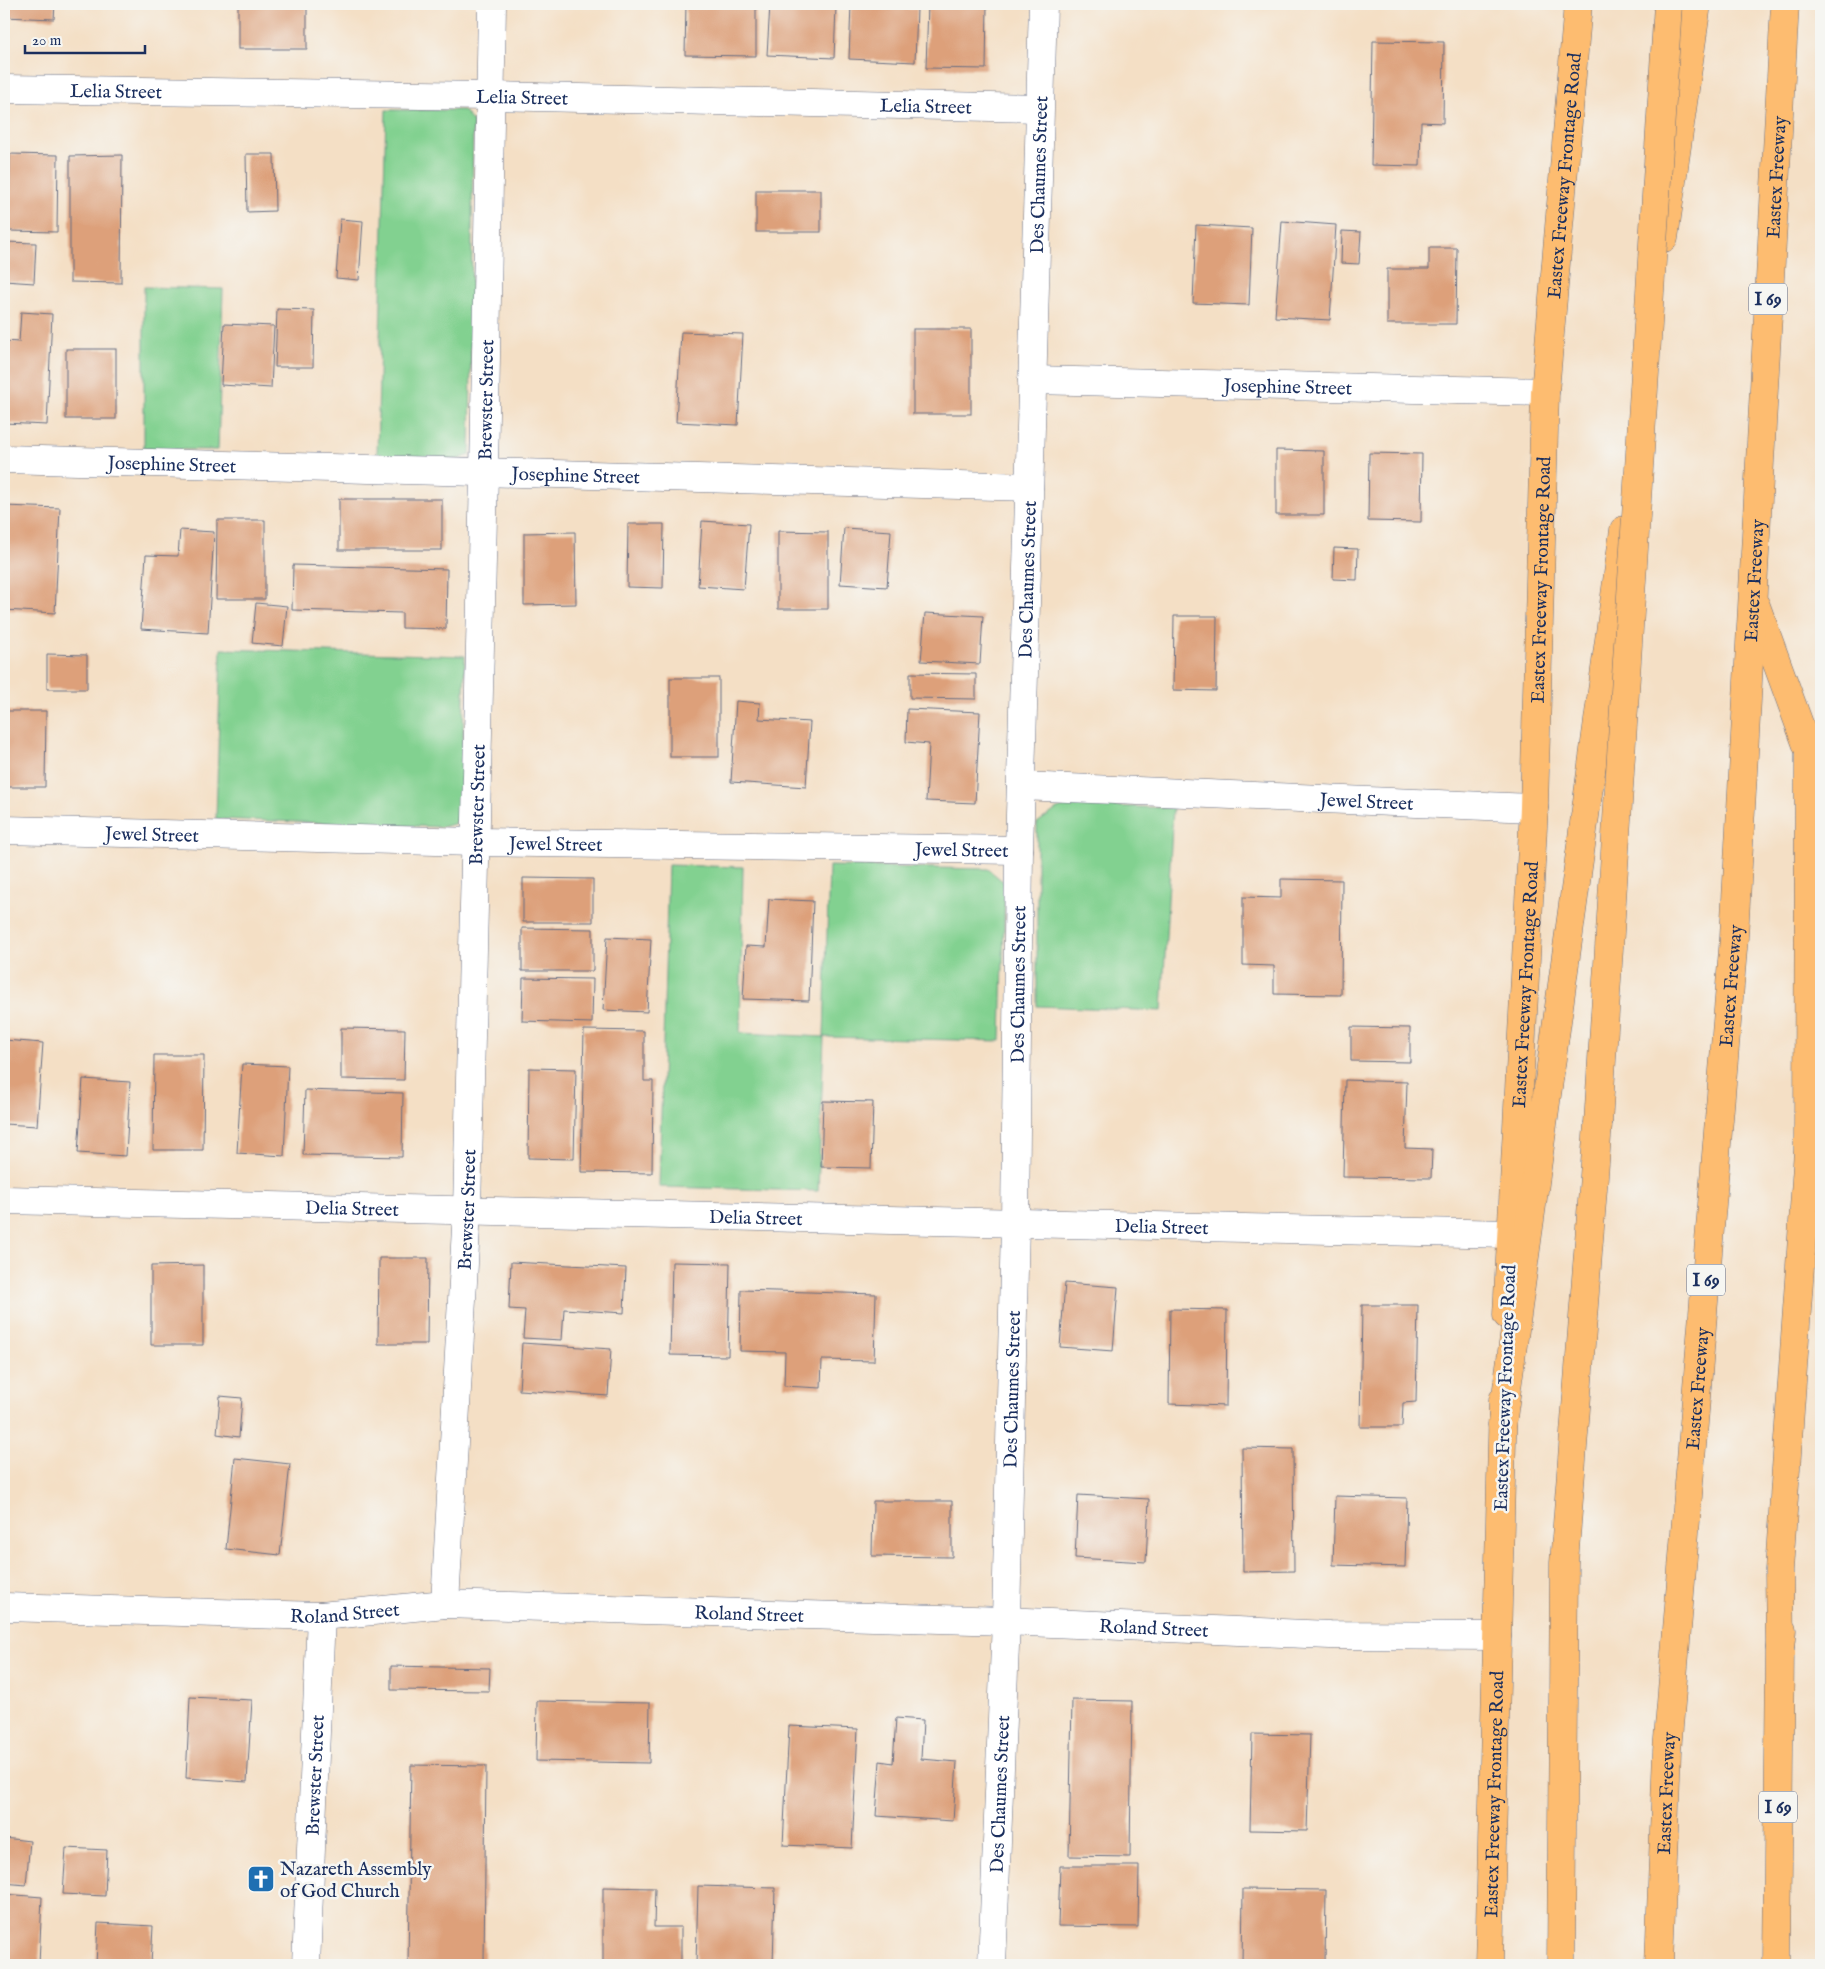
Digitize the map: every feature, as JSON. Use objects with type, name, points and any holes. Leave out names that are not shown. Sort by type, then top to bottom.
[{"type":"main road","name":"Eastex Freeway Frontage Road","points":[[1489,1965],[1502,1425],[1510,1234],[1534,808],[1545,392],[1578,4]]},
{"type":"main road","points":[[1561,1965],[1564,1564],[1598,1124],[1668,4]]},
{"type":"main road","points":[[1502,1425],[1696,4]]},
{"type":"main road","name":"Eastex Freeway","points":[[1660,1965],[1667,1751],[1734,937],[1784,4]]},
{"type":"main road","points":[[1752,595],[1809,751],[1808,1150],[1779,1570],[1780,1648]]},
{"type":"main road","name":"I 69","points":[[1777,1965],[1780,1648],[1816,1298],[1821,1193]]},
{"type":"street","name":"Brewster Street","points":[[445,1604],[467,1210],[484,473],[492,4]]},
{"type":"street","name":"Des Chaumes Street","points":[[992,1965],[1006,1621],[1015,1223],[1018,850],[1043,4]]},
{"type":"street","name":"Lelia Street","points":[[4,89],[489,96],[1039,108]]},
{"type":"street","name":"Josephine Street","points":[[1032,380],[1545,392]]},
{"type":"street","name":"Josephine Street","points":[[4,459],[1030,487]]},
{"type":"street","name":"Jewel Street","points":[[1021,786],[1534,808]]},
{"type":"street","name":"Jewel Street","points":[[4,830],[475,842],[1018,850]]},
{"type":"street","name":"Delia Street","points":[[4,1200],[1510,1234]]},
{"type":"street","name":"Roland Street","points":[[4,1607],[321,1616],[445,1604],[1006,1621],[1330,1635],[1497,1636]]},
{"type":"street","name":"Brewster Street","points":[[306,1965],[321,1616]]},
{"type":"green space","points":[[386,110],[463,110],[473,122],[470,455],[456,460],[377,456]]},
{"type":"green space","points":[[144,287],[223,289],[218,450],[144,449]]},
{"type":"green space","points":[[221,649],[465,656],[461,815],[454,824],[441,827],[216,819]]},
{"type":"green space","points":[[1069,805],[1173,808],[1162,1011],[1037,1006],[1037,823],[1057,809]]},
{"type":"green space","points":[[668,865],[743,867],[740,1033],[824,1037],[818,1191],[659,1187]]},
{"type":"green space","points":[[829,866],[988,869],[1005,883],[1001,1041],[824,1037]]},
{"type":"building","points":[[4,4],[55,4],[54,19],[4,17]]},
{"type":"building","points":[[238,4],[307,4],[307,49],[238,49]]},
{"type":"building","points":[[686,4],[756,5],[756,56],[685,55]]},
{"type":"building","points":[[770,4],[824,4],[824,6],[836,7],[834,58],[767,55]]},
{"type":"building","points":[[851,4],[906,4],[906,9],[917,9],[915,62],[849,59]]},
{"type":"building","points":[[928,4],[987,4],[986,69],[926,68]]},
{"type":"building","points":[[1373,41],[1444,42],[1443,123],[1421,122],[1420,166],[1371,165]]},
{"type":"building","points":[[10,154],[58,155],[57,232],[9,231]]},
{"type":"building","points":[[246,154],[274,154],[275,211],[247,212]]},
{"type":"building","points":[[122,155],[121,283],[70,282],[70,156]]},
{"type":"building","points":[[756,190],[821,190],[821,232],[756,232]]},
{"type":"building","points":[[340,219],[363,221],[359,280],[336,278]]},
{"type":"building","points":[[1282,221],[1336,225],[1330,320],[1275,317]]},
{"type":"building","points":[[1196,225],[1252,228],[1249,305],[1193,303]]},
{"type":"building","points":[[1342,231],[1361,232],[1359,264],[1341,263]]},
{"type":"building","points":[[4,242],[36,243],[34,283],[4,281]]},
{"type":"building","points":[[1429,248],[1457,248],[1456,324],[1387,324],[1387,269],[1429,269]]},
{"type":"building","points":[[277,309],[314,310],[313,367],[275,367]]},
{"type":"building","points":[[21,312],[52,314],[47,425],[4,423],[4,341],[19,342]]},
{"type":"building","points":[[224,324],[274,326],[271,388],[221,385]]},
{"type":"building","points":[[913,329],[971,329],[971,414],[913,414]]},
{"type":"building","points":[[681,332],[743,334],[738,425],[676,422]]},
{"type":"building","points":[[66,349],[116,349],[116,419],[66,419]]},
{"type":"building","points":[[1276,450],[1324,451],[1324,515],[1276,515]]},
{"type":"building","points":[[1369,453],[1422,454],[1421,522],[1368,521]]},
{"type":"building","points":[[339,499],[442,499],[442,550],[339,550]]},
{"type":"building","points":[[4,506],[60,508],[55,613],[4,610]]},
{"type":"building","points":[[217,520],[265,520],[265,599],[216,599]]},
{"type":"building","points":[[702,521],[749,524],[744,589],[698,586]]},
{"type":"building","points":[[628,524],[664,524],[663,588],[627,587]]},
{"type":"building","points":[[844,528],[891,531],[887,587],[840,584]]},
{"type":"building","points":[[180,530],[214,532],[208,633],[141,629],[146,555],[178,556]]},
{"type":"building","points":[[778,531],[828,532],[828,609],[778,609]]},
{"type":"building","points":[[575,532],[576,604],[524,605],[524,533]]},
{"type":"building","points":[[1334,548],[1358,549],[1357,580],[1333,579]]},
{"type":"building","points":[[293,565],[447,569],[446,629],[402,628],[402,613],[292,610]]},
{"type":"building","points":[[256,603],[287,606],[283,646],[252,643]]},
{"type":"building","points":[[925,613],[983,616],[980,664],[921,661]]},
{"type":"building","points":[[1174,616],[1217,616],[1216,691],[1173,690]]},
{"type":"building","points":[[47,654],[87,655],[87,689],[47,689]]},
{"type":"building","points":[[910,673],[976,674],[976,699],[910,698]]},
{"type":"building","points":[[670,678],[719,678],[719,757],[670,757]]},
{"type":"building","points":[[736,701],[760,703],[759,719],[810,722],[806,787],[731,782]]},
{"type":"building","points":[[907,709],[980,712],[975,803],[926,801],[929,744],[906,742]]},
{"type":"building","points":[[4,711],[46,711],[45,787],[4,787]]},
{"type":"building","points":[[523,878],[593,879],[593,922],[523,922]]},
{"type":"building","points":[[1281,879],[1342,880],[1341,995],[1274,994],[1274,966],[1243,965],[1243,897],[1281,898]]},
{"type":"building","points":[[769,899],[813,901],[809,1001],[743,999],[746,946],[766,947]]},
{"type":"building","points":[[522,928],[593,929],[593,971],[522,971]]},
{"type":"building","points":[[607,937],[651,939],[647,1012],[603,1010]]},
{"type":"building","points":[[523,978],[593,979],[592,1023],[522,1021]]},
{"type":"building","points":[[1351,1027],[1410,1028],[1410,1062],[1351,1061]]},
{"type":"building","points":[[341,1028],[405,1029],[404,1080],[341,1079]]},
{"type":"building","points":[[584,1030],[644,1031],[644,1081],[653,1081],[652,1173],[581,1172]]},
{"type":"building","points":[[4,1040],[43,1043],[37,1126],[4,1124]]},
{"type":"building","points":[[154,1055],[204,1055],[203,1150],[153,1150]]},
{"type":"building","points":[[242,1064],[288,1066],[284,1156],[237,1153]]},
{"type":"building","points":[[529,1068],[576,1069],[574,1159],[528,1158]]},
{"type":"building","points":[[83,1079],[130,1082],[126,1156],[78,1153]]},
{"type":"building","points":[[1345,1080],[1407,1082],[1405,1148],[1432,1149],[1431,1178],[1343,1177]]},
{"type":"building","points":[[305,1090],[403,1093],[402,1157],[303,1155]]},
{"type":"building","points":[[823,1101],[873,1102],[871,1168],[821,1167]]},
{"type":"building","points":[[379,1258],[428,1258],[427,1344],[378,1344]]},
{"type":"building","points":[[511,1262],[626,1268],[624,1313],[564,1309],[562,1340],[523,1338],[525,1310],[509,1309]]},
{"type":"building","points":[[672,1262],[730,1263],[728,1356],[670,1355]]},
{"type":"building","points":[[203,1265],[203,1345],[151,1345],[151,1266]]},
{"type":"building","points":[[1065,1283],[1118,1287],[1113,1351],[1060,1347]]},
{"type":"building","points":[[741,1290],[876,1294],[874,1361],[822,1360],[821,1388],[784,1386],[785,1352],[740,1351]]},
{"type":"building","points":[[1362,1305],[1418,1305],[1416,1402],[1403,1403],[1402,1427],[1360,1427]]},
{"type":"building","points":[[1170,1309],[1227,1310],[1226,1406],[1169,1404]]},
{"type":"building","points":[[522,1343],[611,1349],[608,1396],[519,1390]]},
{"type":"building","points":[[220,1396],[242,1398],[239,1437],[217,1434]]},
{"type":"building","points":[[1242,1448],[1293,1449],[1294,1571],[1243,1572]]},
{"type":"building","points":[[235,1458],[290,1464],[280,1555],[226,1549]]},
{"type":"building","points":[[1078,1495],[1149,1499],[1146,1562],[1075,1558]]},
{"type":"building","points":[[1335,1496],[1407,1498],[1405,1567],[1333,1565]]},
{"type":"building","points":[[873,1501],[952,1501],[952,1557],[872,1556]]},
{"type":"building","points":[[391,1666],[490,1668],[489,1691],[391,1690]]},
{"type":"building","points":[[190,1697],[252,1700],[247,1782],[186,1778]]},
{"type":"building","points":[[1072,1700],[1132,1701],[1130,1857],[1069,1856]]},
{"type":"building","points":[[537,1701],[650,1703],[649,1763],[536,1761]]},
{"type":"building","points":[[896,1718],[923,1720],[921,1759],[957,1762],[953,1821],[876,1816],[880,1761],[893,1763]]},
{"type":"building","points":[[789,1726],[858,1729],[852,1848],[783,1845]]},
{"type":"building","points":[[1252,1734],[1310,1735],[1307,1831],[1250,1830]]},
{"type":"building","points":[[411,1765],[486,1766],[484,1965],[408,1965]]},
{"type":"building","points":[[4,1838],[30,1841],[26,1885],[4,1883]]},
{"type":"building","points":[[66,1848],[107,1850],[105,1896],[63,1894]]},
{"type":"building","points":[[1060,1866],[1139,1866],[1138,1927],[1058,1926]]},
{"type":"building","points":[[698,1886],[775,1888],[773,1965],[696,1965]]},
{"type":"building","points":[[603,1887],[655,1888],[654,1927],[681,1927],[681,1965],[603,1965]]},
{"type":"building","points":[[1243,1889],[1326,1890],[1325,1965],[1242,1965]]},
{"type":"building","points":[[4,1894],[42,1897],[39,1965],[4,1965]]},
{"type":"building","points":[[98,1923],[153,1926],[151,1965],[96,1965]]},
{"type":"place","name":"Nazareth Assembly of God Church","points":[[261,1879]]}]
